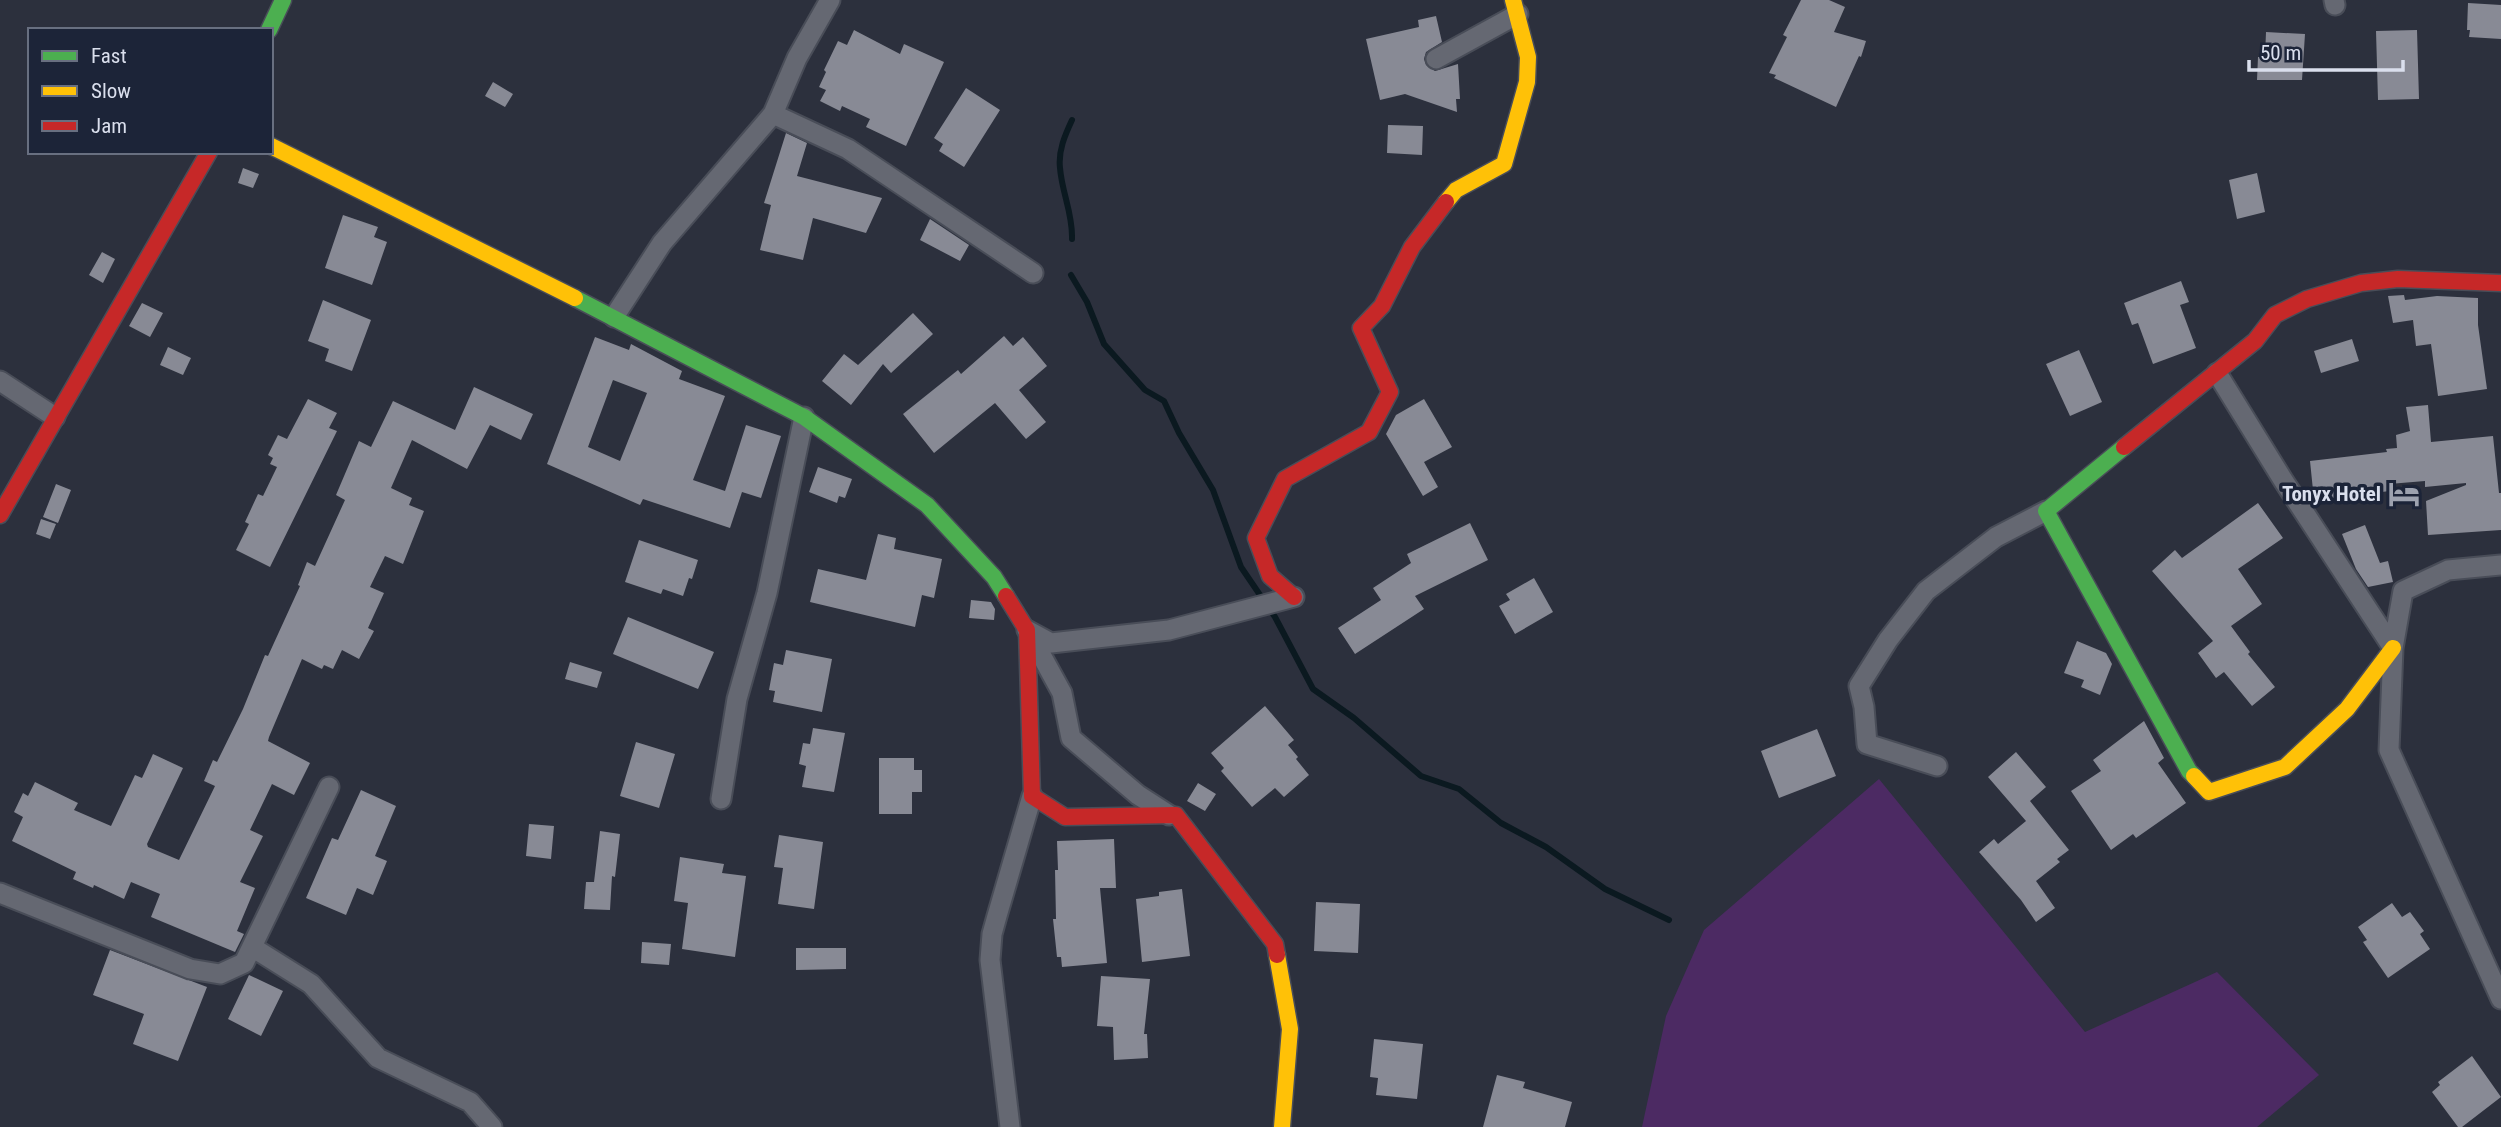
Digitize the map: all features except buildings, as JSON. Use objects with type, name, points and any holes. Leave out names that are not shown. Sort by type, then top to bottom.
[{"type":"street","points":[[270,28],[283,0]]},
{"type":"street","points":[[614,317],[662,243],[773,114],[797,58],[830,0]]},
{"type":"street","points":[[1294,597],[1270,576],[1256,538],[1285,479],[1369,432],[1390,392],[1361,328],[1382,306],[1412,247],[1456,190],[1504,164],[1527,82],[1528,57],[1515,7],[1436,59]]},
{"type":"street","points":[[773,114],[848,149],[1033,273]]},
{"type":"street","points":[[273,147],[614,317],[804,417],[927,505],[994,578],[1027,630],[1062,693],[1071,738],[1138,795],[1170,815]]},
{"type":"street","points":[[0,514],[208,154]]},
{"type":"street","points":[[1937,766],[1867,744],[1864,708],[1858,686],[1888,640],[1926,591],[1996,537],[2046,511],[2255,341],[2275,315],[2306,299],[2361,283],[2398,279],[2501,283]]},
{"type":"street","points":[[2217,373],[2393,648]]},
{"type":"street","points":[[0,381],[55,417]]},
{"type":"street","points":[[721,799],[737,699],[766,593],[804,417]]},
{"type":"street","points":[[2046,511],[2189,771],[2209,792],[2285,766],[2347,709],[2393,648]]},
{"type":"street","points":[[2501,565],[2448,570],[2403,591],[2393,648],[2389,750],[2501,999]]},
{"type":"street","points":[[1027,630],[1051,643],[1168,630],[1294,597]]},
{"type":"street","points":[[1010,1127],[990,960],[992,934],[1032,796],[1027,630]]},
{"type":"street","points":[[0,893],[190,969],[220,974],[244,963],[329,787]]},
{"type":"street","points":[[1032,796],[1065,817],[1176,815],[1275,944],[1290,1029],[1282,1127]]},
{"type":"street","points":[[252,947],[311,984],[378,1058],[470,1102],[492,1127]]},
{"type":"shaded area","points":[[1879,779],[2085,1032],[2217,972],[2319,1075],[2257,1127],[1642,1127],[1666,1016],[1704,930]]},
{"type":"waterway","points":[[1072,120],[1060,155],[1061,177],[1071,221],[1072,239]]},
{"type":"waterway","points":[[1071,275],[1087,302],[1104,344],[1145,390],[1164,401],[1179,433],[1213,490],[1241,567],[1275,617],[1313,689],[1354,718],[1421,776],[1459,789],[1501,823],[1546,847],[1605,889],[1669,920]]},
{"type":"traffic: fast","points":[[270,28],[283,0]]},
{"type":"traffic: fast","points":[[575,298],[804,417],[927,505],[994,577],[1006,596]]},
{"type":"traffic: fast","points":[[2124,447],[2046,511],[2194,776]]},
{"type":"traffic: slow","points":[[1446,202],[1456,190],[1504,164],[1527,82],[1528,57],[1513,0]]},
{"type":"traffic: slow","points":[[273,147],[575,298]]},
{"type":"traffic: slow","points":[[2194,776],[2209,792],[2285,767],[2347,709],[2393,648]]},
{"type":"traffic: slow","points":[[1277,955],[1290,1029],[1282,1127]]},
{"type":"traffic: jam","points":[[0,515],[208,154]]},
{"type":"traffic: jam","points":[[1294,597],[1270,576],[1256,538],[1285,479],[1369,432],[1390,392],[1361,328],[1382,306],[1412,247],[1446,202]]},
{"type":"traffic: jam","points":[[2124,447],[2255,341],[2275,315],[2307,299],[2361,283],[2398,279],[2501,283]]},
{"type":"traffic: jam","points":[[1006,596],[1027,630],[1032,796],[1065,817],[1176,815],[1275,944],[1277,955]]},
{"type":"place","name":"Tonyx Hotel","points":[[2404,494]]}]
